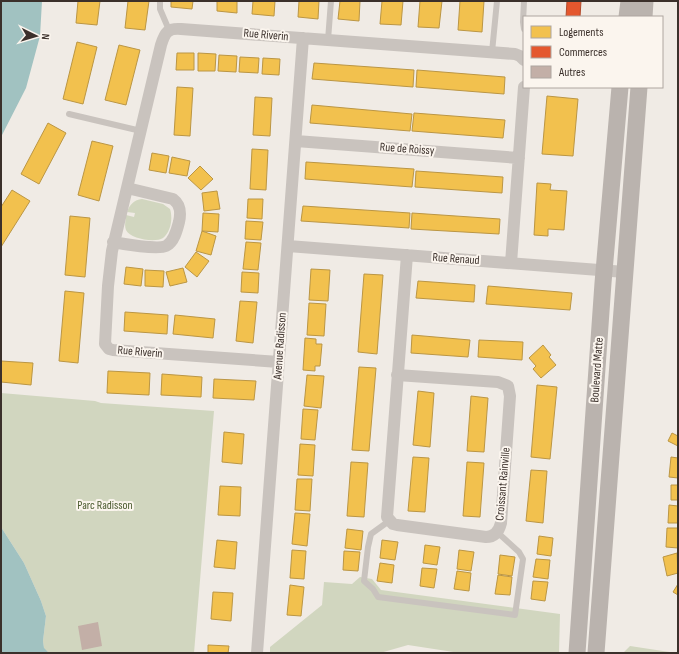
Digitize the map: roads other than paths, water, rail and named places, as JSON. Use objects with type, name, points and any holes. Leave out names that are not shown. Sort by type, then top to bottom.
[{"type":"main road","points":[[627,16],[629,1]]},
{"type":"main road","points":[[644,16],[645,1]]},
{"type":"main road","name":"Boulevard Matte","points":[[576,653],[604,270],[620,88]]},
{"type":"main road","name":"Boulevard Matte","points":[[596,653],[639,88]]},
{"type":"street","name":"Rue Riverin","points":[[279,362],[109,349],[105,344],[108,279],[114,242],[161,45],[165,34],[169,30],[181,28],[492,52],[518,55],[523,59]]},
{"type":"street","name":"Avenue Radisson","points":[[257,653],[303,38]]},
{"type":"street","points":[[511,263],[524,88]]},
{"type":"street","name":"Rue de Roissy","points":[[296,141],[519,158]]},
{"type":"street","points":[[114,242],[130,245],[162,247],[171,242],[177,228],[180,210],[178,204],[173,199],[127,188]]},
{"type":"street","name":"Rue Renaud","points":[[288,246],[624,272]]},
{"type":"street","points":[[389,521],[386,512],[406,255]]},
{"type":"street","name":"Croissant Rainville","points":[[389,521],[397,525],[486,537],[493,536],[497,532],[501,523],[510,404],[510,392],[508,386],[498,382],[397,375]]},
{"type":"lane","points":[[160,1],[160,9],[169,30]]},
{"type":"lane","points":[[328,40],[331,1]]},
{"type":"lane","points":[[492,52],[497,1]]},
{"type":"lane","points":[[523,16],[524,1]]},
{"type":"lane","points":[[69,114],[141,131]]},
{"type":"lane","points":[[389,521],[371,534],[368,547],[364,581],[378,597],[515,615],[523,559],[519,552],[497,532]]},
{"type":"water","points":[[1,1],[42,1],[40,36],[26,88],[1,137]]},
{"type":"water","points":[[1,527],[24,563],[41,601],[46,616],[43,641],[44,648],[49,653],[1,653]]},
{"type":"park label","name":"Parc Radisson","points":[[105,505]]}]
